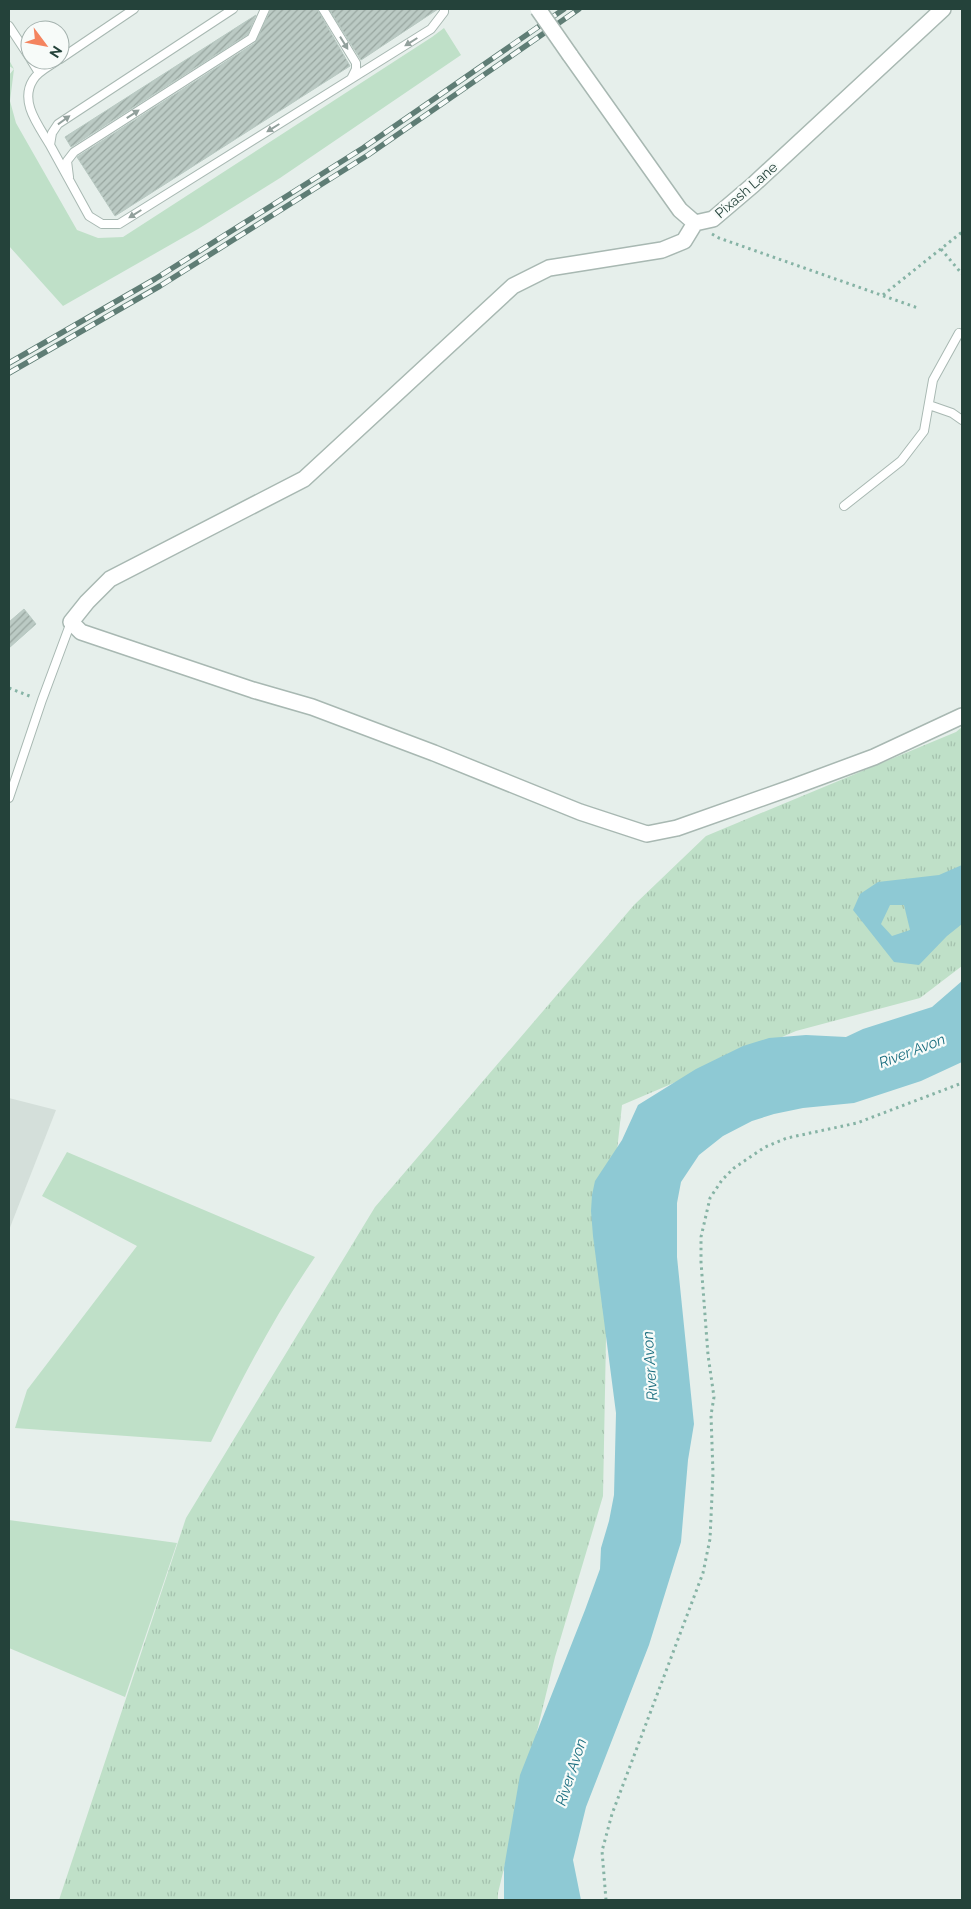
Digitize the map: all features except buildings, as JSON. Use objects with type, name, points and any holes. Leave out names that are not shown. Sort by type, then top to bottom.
[{"type":"street","points":[[538,9],[680,210],[695,223],[684,241],[662,250],[549,268],[513,286],[304,479],[110,580],[86,602],[71,622],[81,632],[253,690],[312,707],[434,753],[580,812],[647,834],[678,828],[874,757],[962,716]]},
{"type":"street","name":"Pixash Lane","points":[[695,223],[713,219],[753,185],[943,9]]},
{"type":"lane","points":[[70,52],[134,9]]},
{"type":"lane","points":[[50,145],[52,133],[58,124],[233,9]]},
{"type":"lane","points":[[70,181],[67,162],[74,152],[252,38],[265,9]]},
{"type":"lane","points":[[323,9],[356,62],[356,69],[351,80]]},
{"type":"lane","points":[[43,70],[32,80],[27,98],[31,112],[89,216],[102,224],[119,224],[431,30],[444,12],[444,9]]},
{"type":"lane","points":[[9,26],[20,43]]},
{"type":"lane","points":[[844,506],[901,461],[924,431],[933,380],[959,333]]},
{"type":"lane","points":[[929,405],[952,413],[962,420]]},
{"type":"lane","points":[[9,798],[71,622]]},
{"type":"path","points":[[695,223],[719,238],[918,308]]},
{"type":"path","points":[[882,296],[962,232]]},
{"type":"path","points":[[941,249],[962,274]]},
{"type":"path","points":[[9,688],[42,700]]},
{"type":"path","points":[[606,1900],[602,1851],[612,1814],[703,1573],[710,1539],[714,1473],[711,1415],[714,1397],[708,1355],[701,1237],[710,1198],[722,1180],[734,1168],[765,1147],[787,1138],[857,1123],[962,1083]]},
{"type":"shaded area","points":[[9,1098],[56,1110],[9,1230]]},
{"type":"green space","points":[[444,28],[461,55],[280,178],[198,229],[63,306],[9,246],[9,75],[14,69],[10,101],[16,123],[77,230],[98,238],[123,237]]},
{"type":"green space","points":[[962,727],[962,966],[920,998],[796,1031],[622,1105],[608,1233],[603,1496],[555,1657],[498,1893],[498,1900],[59,1900],[186,1518],[375,1207],[634,905],[706,836],[956,732]]},
{"type":"green space","points":[[67,1152],[315,1257],[286,1301],[260,1347],[211,1442],[15,1428],[27,1390],[137,1246],[42,1196]]},
{"type":"green space","points":[[9,1520],[177,1543],[125,1697],[9,1648]]},
{"type":"water","points":[[962,865],[962,924],[947,936],[919,965],[894,962],[853,910],[860,894],[878,882],[939,875]],"holes":[[[890,905],[904,905],[910,930],[892,936],[881,924]]]},
{"type":"water","name":"River Avon","points":[[962,981],[962,1062],[921,1081],[854,1103],[803,1108],[752,1121],[723,1136],[699,1155],[681,1182],[677,1203],[677,1257],[694,1424],[688,1460],[681,1542],[649,1645],[586,1807],[573,1860],[581,1900],[504,1900],[504,1868],[520,1775],[600,1569],[601,1548],[614,1495],[616,1413],[593,1236],[591,1211],[595,1181],[622,1140],[638,1105],[696,1069],[743,1046],[769,1038],[806,1035],[846,1037],[863,1029],[932,1007]]},
{"type":"railway","points":[[9,363],[155,279],[363,148],[564,9]]},
{"type":"railway","points":[[9,373],[160,286],[368,155],[579,9]]}]
